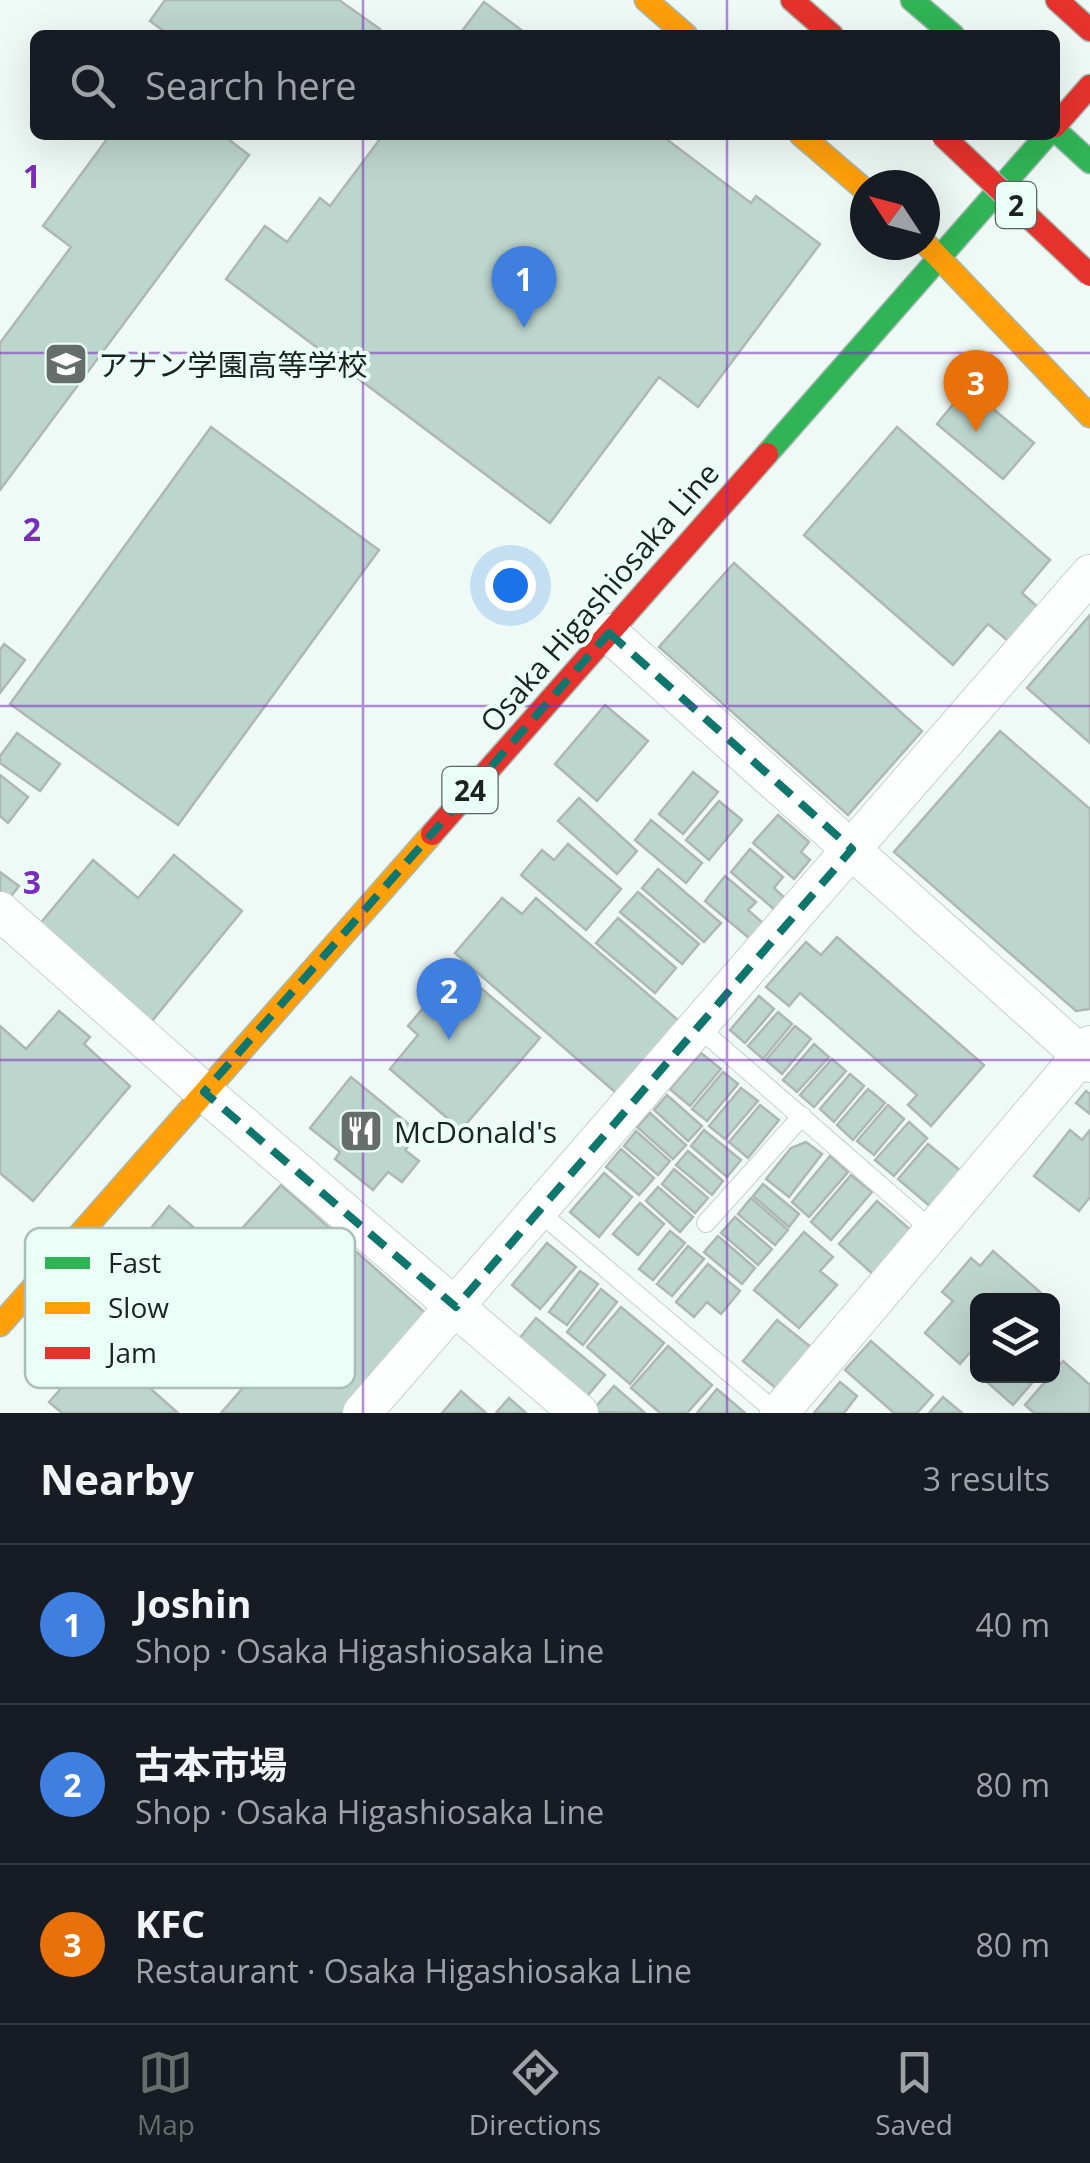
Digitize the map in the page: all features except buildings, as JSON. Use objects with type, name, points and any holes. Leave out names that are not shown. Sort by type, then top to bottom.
[{"type":"main road","points":[[646,0],[680,30]]},
{"type":"main road","points":[[792,0],[826,30]]},
{"type":"main road","points":[[912,0],[947,30]]},
{"type":"main road","points":[[1058,0],[1090,30]]},
{"type":"main road","points":[[1060,122],[1090,86]]},
{"type":"main road","points":[[1060,133],[1090,162]]},
{"type":"main road","points":[[807,140],[850,177]]},
{"type":"main road","name":"2","points":[[947,140],[1090,274]]},
{"type":"main road","name":"Osaka Higashiosaka Line","points":[[940,241],[1041,140]]},
{"type":"main road","points":[[940,257],[1090,416]]},
{"type":"main road","name":"Osaka Higashiosaka Line","points":[[85,1228],[608,632],[923,260]]},
{"type":"main road","name":"Osaka Higashiosaka Line","points":[[0,1325],[25,1296]]},
{"type":"street","points":[[362,1413],[1090,574]]},
{"type":"street","points":[[608,632],[1087,1054],[778,1413]]},
{"type":"street","points":[[0,911],[204,1092],[579,1413]]},
{"type":"lane","points":[[698,1026],[933,1231]]},
{"type":"lane","points":[[706,1223],[802,1116]]},
{"type":"lane","points":[[538,1211],[778,1413]]},
{"type":"highlighted area","points":[[609,633],[852,849],[456,1307],[204,1092]]},
{"type":"traffic: fast","points":[[912,0],[947,30]]},
{"type":"traffic: fast","points":[[1060,135],[1090,162]]},
{"type":"traffic: fast","points":[[767,454],[1043,140]]},
{"type":"traffic: slow","points":[[646,0],[680,30]]},
{"type":"traffic: slow","points":[[807,140],[850,177]]},
{"type":"traffic: slow","points":[[940,259],[1090,416]]},
{"type":"traffic: slow","points":[[85,1228],[432,834]]},
{"type":"traffic: slow","points":[[0,1325],[25,1297]]},
{"type":"traffic: jam","points":[[792,0],[826,30]]},
{"type":"traffic: jam","points":[[1057,0],[1090,30]]},
{"type":"traffic: jam","points":[[1060,120],[1090,86]]},
{"type":"traffic: jam","points":[[947,140],[1090,275]]},
{"type":"traffic: jam","points":[[432,834],[767,454]]},
{"type":"place","name":"Joshin","points":[[524,328]]},
{"type":"place","name":"アナン学園高等学校","points":[[66,364]]},
{"type":"place","name":"KFC","points":[[976,432]]},
{"type":"place","name":"古本市場","points":[[449,1040]]},
{"type":"place","name":"McDonald's","points":[[361,1131]]}]
